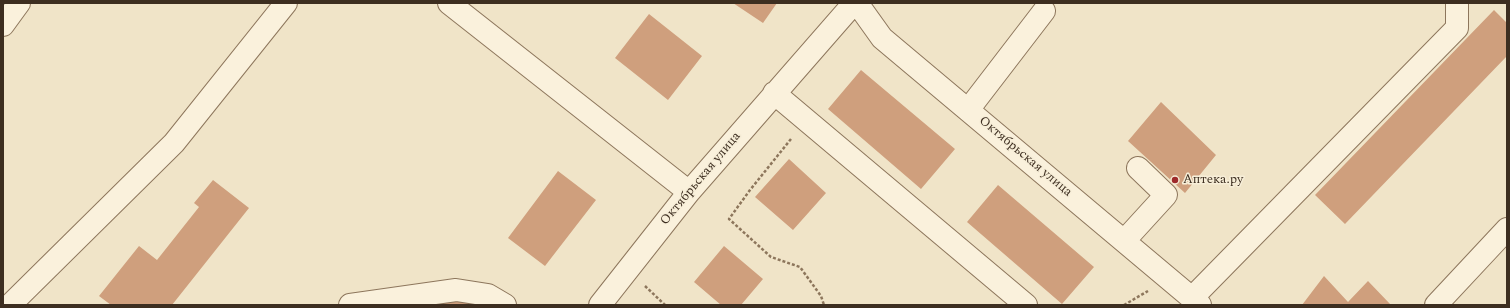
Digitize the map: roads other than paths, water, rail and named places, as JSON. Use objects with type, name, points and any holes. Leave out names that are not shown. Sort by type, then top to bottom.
[{"type":"street","points":[[3,25],[19,3]]},
{"type":"street","points":[[10,299],[174,143],[286,3]]},
{"type":"street","points":[[449,3],[689,192]]},
{"type":"street","name":"Октябрьская улица","points":[[600,305],[689,192],[774,93],[855,3],[882,38],[1196,302]]},
{"type":"street","points":[[1196,302],[1457,28],[1457,3]]},
{"type":"street","points":[[968,110],[1044,11]]},
{"type":"street","points":[[774,93],[1026,305]]},
{"type":"street","points":[[1124,241],[1166,195],[1138,168]]},
{"type":"street","points":[[1436,305],[1507,229]]},
{"type":"street","points":[[350,305],[456,290],[488,295],[504,305]]},
{"type":"place","name":"Аптека.ру","points":[[1175,180]]}]
